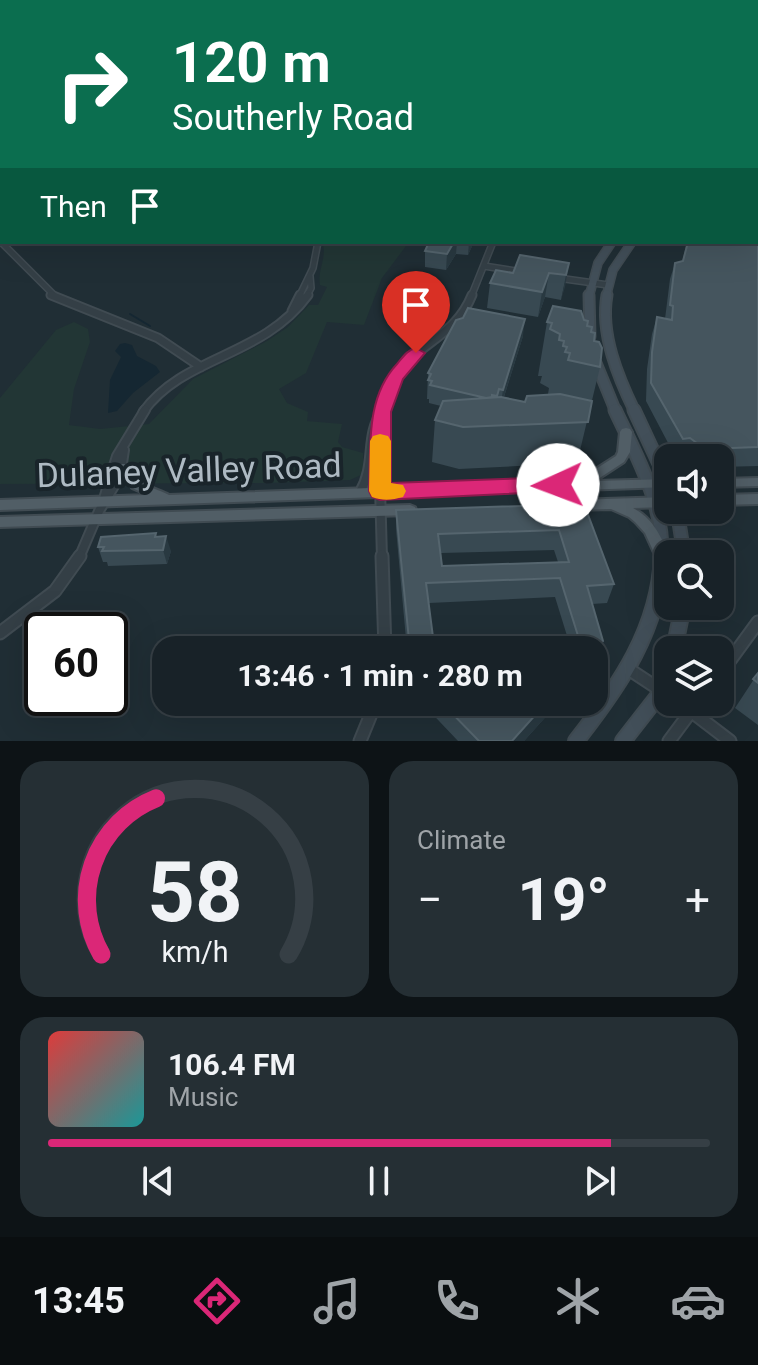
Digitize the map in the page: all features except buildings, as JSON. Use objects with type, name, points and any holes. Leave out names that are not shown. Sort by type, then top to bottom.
[{"type":"main road","points":[[610,244],[600,258],[591,283],[588,316],[593,354],[654,491]]},
{"type":"main road","points":[[630,244],[620,257],[608,285],[606,312],[612,354],[623,387],[654,453]]},
{"type":"main road","points":[[580,484],[620,459],[626,432]]},
{"type":"main road","points":[[124,467],[139,487],[173,499]]},
{"type":"main road","points":[[734,483],[758,482]]},
{"type":"main road","name":"Dulaney Valley Road","points":[[0,505],[654,483]]},
{"type":"main road","points":[[734,500],[758,499]]},
{"type":"main road","points":[[559,505],[654,502]]},
{"type":"main road","points":[[606,504],[631,511],[645,520],[656,540]]},
{"type":"main road","name":"Dulaney Valley Road","points":[[0,522],[419,509]]},
{"type":"main road","points":[[576,741],[630,670],[651,624],[654,609]]},
{"type":"main road","points":[[623,741],[654,706]]},
{"type":"street","points":[[3,244],[51,295],[158,338],[201,367]]},
{"type":"street","points":[[0,633],[43,604],[78,560],[103,502],[112,468],[137,420],[156,396],[201,367],[258,340],[304,303],[311,291],[310,276],[318,244]]},
{"type":"street","points":[[385,636],[380,491],[382,412],[390,387],[401,369],[465,313],[492,244]]},
{"type":"street","points":[[484,266],[529,273]]},
{"type":"street","points":[[554,277],[608,285]]},
{"type":"street","points":[[360,492],[369,475],[372,432],[377,415],[382,412]]},
{"type":"street","points":[[103,502],[116,488],[124,467],[124,448]]},
{"type":"street","points":[[734,655],[758,622]]},
{"type":"street","points":[[630,670],[654,686]]},
{"type":"street","points":[[360,741],[370,716]]},
{"type":"street","points":[[669,741],[688,716]]},
{"type":"street","points":[[705,716],[730,741]]},
{"type":"green space","points":[[323,244],[408,244],[382,278],[364,325],[327,322],[306,373],[279,389],[287,403],[308,412],[307,421],[342,424],[338,442],[342,447],[363,453],[363,474],[350,480],[266,483],[0,484],[0,398],[56,330],[74,322],[88,329],[90,342],[74,389],[69,425],[100,429],[149,424],[193,379],[267,341],[288,327],[309,305],[318,305],[327,287],[320,285]]},
{"type":"water","points":[[125,343],[132,345],[137,356],[156,366],[160,372],[133,393],[117,411],[108,413],[110,380],[121,357],[115,351]]},
{"type":"waterway","points":[[130,314],[150,326]]},
{"type":"slow traffic","points":[[380,441],[380,491],[395,491]]},
{"type":"route","points":[[416,353],[395,377],[382,412],[380,491],[558,485]]}]
